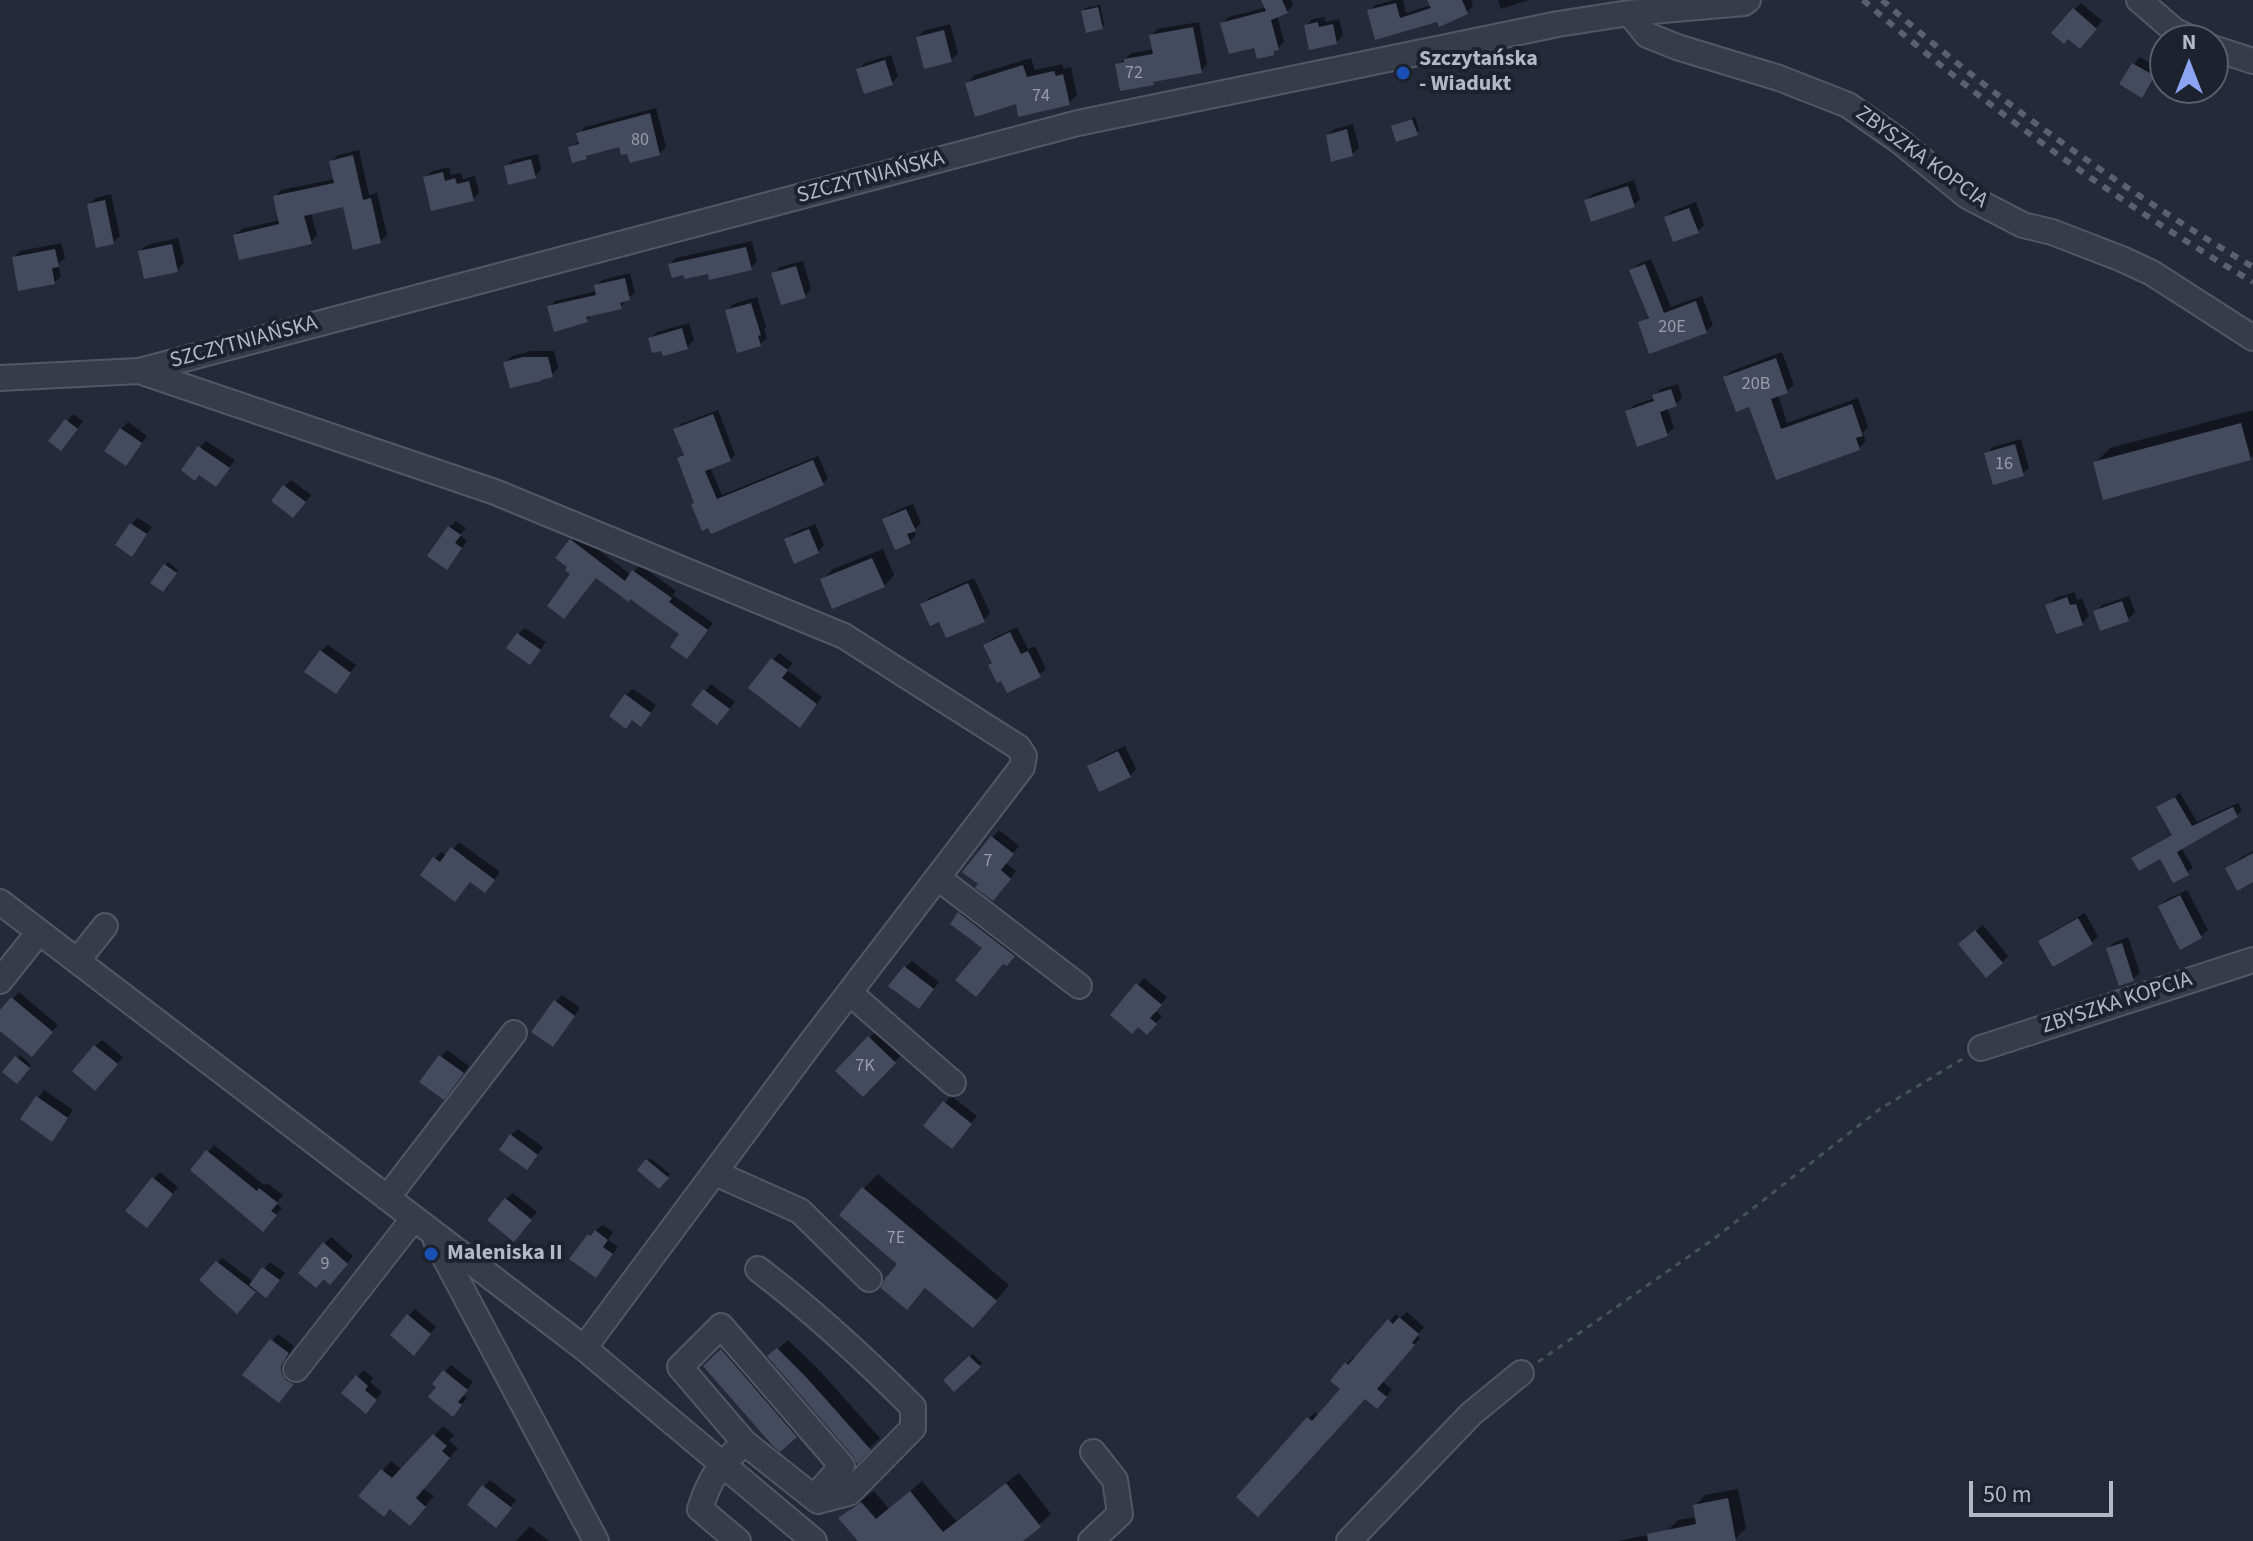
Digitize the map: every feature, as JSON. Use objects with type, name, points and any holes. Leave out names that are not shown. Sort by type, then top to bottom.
[{"type":"street","name":"SZCZYTNIAŃSKA","points":[[0,378],[139,371],[1078,123],[1558,24],[1708,3],[1744,3],[1748,0]]},
{"type":"street","points":[[2139,0],[2167,24]]},
{"type":"street","name":"ZBYSZKA KOPCIA","points":[[1629,13],[1647,35],[1779,78],[1848,105],[1898,140],[1967,196],[2023,225],[2052,232],[2152,273],[2253,338]]},
{"type":"street","points":[[2229,53],[2253,61]]},
{"type":"street","points":[[139,371],[495,492],[844,636],[1018,747],[1024,756],[1022,767],[807,1048],[584,1348]]},
{"type":"street","points":[[938,878],[1079,986]]},
{"type":"street","points":[[0,902],[584,1348],[807,1539],[822,1498],[842,1466],[721,1326],[680,1367],[745,1443],[822,1498],[849,1493],[913,1428],[913,1407],[856,1351],[758,1269]]},
{"type":"street","points":[[77,961],[105,926]]},
{"type":"street","points":[[0,981],[39,932]]},
{"type":"street","name":"ZBYSZKA KOPCIA","points":[[1981,1048],[2253,960]]},
{"type":"street","points":[[851,994],[953,1083]]},
{"type":"street","points":[[387,1198],[514,1033]]},
{"type":"street","points":[[715,1173],[800,1211],[869,1279]]},
{"type":"street","points":[[296,1369],[423,1225]]},
{"type":"street","points":[[423,1225],[596,1541]]},
{"type":"street","points":[[1349,1541],[1471,1414],[1521,1373]]},
{"type":"street","points":[[738,1541],[700,1509],[704,1494],[721,1463],[745,1443]]},
{"type":"street","points":[[1091,1541],[1120,1514],[1115,1480],[1093,1452]]},
{"type":"path","points":[[1521,1373],[1715,1238],[1880,1109],[1981,1048]]},
{"type":"building","points":[[1261,0],[1282,0],[1288,13],[1271,20],[1279,50],[1274,51],[1274,55],[1257,59],[1254,48],[1229,54],[1220,23],[1266,11]]},
{"type":"building","points":[[1427,0],[1462,0],[1468,14],[1439,27],[1437,22],[1375,40],[1367,10],[1396,3],[1400,18],[1431,8]]},
{"type":"building","points":[[1098,7],[1103,29],[1086,33],[1081,11]]},
{"type":"building","points":[[2073,8],[2097,29],[2080,49],[2068,39],[2064,44],[2051,33]]},
{"type":"building","points":[[1318,22],[1319,27],[1333,24],[1337,44],[1309,50],[1304,25]]},
{"type":"building","points":[[1193,27],[1202,73],[1120,91],[1115,64],[1124,62],[1124,59],[1153,54],[1149,35]]},
{"type":"building","points":[[944,30],[952,62],[924,69],[916,37]]},
{"type":"building","points":[[885,60],[893,85],[864,94],[856,69]]},
{"type":"building","points":[[2132,63],[2149,73],[2149,86],[2142,98],[2119,84]]},
{"type":"building","points":[[1023,65],[1027,77],[1054,71],[1056,76],[1063,74],[1070,105],[1018,117],[1016,104],[975,117],[965,83]]},
{"type":"building","points":[[650,113],[660,155],[630,163],[627,154],[621,155],[619,147],[572,163],[568,147],[579,144],[576,133]]},
{"type":"building","points":[[1412,119],[1418,135],[1396,142],[1391,126]]},
{"type":"building","points":[[1347,129],[1353,156],[1331,162],[1326,135]]},
{"type":"building","points":[[353,155],[363,200],[371,198],[381,243],[353,250],[343,207],[304,216],[312,244],[239,260],[233,235],[279,224],[273,196],[334,183],[329,161]]},
{"type":"building","points":[[531,159],[536,178],[508,185],[504,166]]},
{"type":"building","points":[[443,172],[445,181],[455,178],[457,184],[469,181],[474,201],[431,211],[423,177]]},
{"type":"building","points":[[1628,186],[1635,207],[1591,222],[1584,200]]},
{"type":"building","points":[[105,200],[114,244],[96,248],[87,204]]},
{"type":"building","points":[[1689,208],[1699,233],[1673,242],[1664,217]]},
{"type":"building","points":[[172,244],[178,272],[144,279],[138,251]]},
{"type":"building","points":[[746,247],[752,270],[709,280],[708,274],[685,279],[683,275],[672,278],[668,264]]},
{"type":"building","points":[[55,249],[59,267],[52,268],[55,284],[18,291],[12,257]]},
{"type":"building","points":[[1645,264],[1664,313],[1696,301],[1707,333],[1649,354],[1638,322],[1649,318],[1629,270]]},
{"type":"building","points":[[796,266],[806,298],[781,305],[771,273]]},
{"type":"building","points":[[625,278],[630,300],[620,303],[622,309],[586,317],[588,322],[554,332],[547,306],[596,295],[594,285]]},
{"type":"building","points":[[751,303],[761,335],[758,336],[761,346],[737,353],[725,310]]},
{"type":"building","points":[[682,328],[688,349],[663,356],[661,351],[652,353],[648,338]]},
{"type":"building","points":[[523,357],[548,357],[553,377],[510,388],[503,362]]},
{"type":"building","points":[[1776,358],[1788,393],[1771,399],[1781,429],[1852,404],[1863,436],[1856,438],[1860,450],[1776,480],[1749,407],[1736,412],[1723,377]]},
{"type":"building","points":[[1671,389],[1677,406],[1660,412],[1668,436],[1637,447],[1625,411],[1654,401],[1652,395]]},
{"type":"building","points":[[713,414],[731,461],[705,471],[717,499],[813,460],[824,485],[711,534],[708,528],[702,531],[677,458],[684,455],[673,429]]},
{"type":"building","points":[[65,419],[78,429],[61,451],[48,441]]},
{"type":"building","points":[[2241,423],[2251,460],[2103,500],[2093,462]]},
{"type":"building","points":[[120,428],[142,443],[126,466],[104,451]]},
{"type":"building","points":[[2015,444],[2024,476],[1993,485],[1984,453]]},
{"type":"building","points":[[198,446],[230,468],[216,487],[199,475],[195,481],[181,470]]},
{"type":"building","points":[[283,485],[306,502],[293,518],[271,501]]},
{"type":"building","points":[[906,509],[916,531],[907,534],[911,543],[895,550],[882,519]]},
{"type":"building","points":[[130,523],[147,534],[132,557],[115,545]]},
{"type":"building","points":[[448,526],[461,535],[455,543],[462,548],[447,570],[427,556]]},
{"type":"building","points":[[809,529],[819,553],[794,564],[784,539]]},
{"type":"building","points":[[570,539],[625,581],[632,570],[672,598],[669,602],[708,630],[687,659],[670,647],[679,634],[596,578],[564,619],[547,606],[570,574],[565,570],[567,567],[555,558]]},
{"type":"building","points":[[872,558],[885,587],[832,609],[820,579]]},
{"type":"building","points":[[164,564],[177,573],[163,592],[150,583]]},
{"type":"building","points":[[968,583],[985,622],[946,638],[939,622],[930,626],[920,604]]},
{"type":"building","points":[[2067,597],[2070,605],[2076,604],[2083,625],[2056,634],[2045,605]]},
{"type":"building","points":[[2122,601],[2129,621],[2100,631],[2093,611]]},
{"type":"building","points":[[1010,632],[1021,654],[1028,651],[1041,677],[1007,693],[1001,681],[997,683],[988,665],[992,663],[983,645]]},
{"type":"building","points":[[517,633],[541,650],[530,665],[506,648]]},
{"type":"building","points":[[320,650],[351,673],[336,694],[304,672]]},
{"type":"building","points":[[771,658],[788,670],[782,678],[817,704],[800,728],[748,688]]},
{"type":"building","points":[[703,689],[730,709],[717,725],[691,705]]},
{"type":"building","points":[[625,694],[651,713],[641,727],[632,720],[626,729],[609,716]]},
{"type":"building","points":[[1118,751],[1131,777],[1099,792],[1087,766]]},
{"type":"building","points":[[2175,797],[2192,826],[2233,807],[2238,817],[2177,852],[2189,875],[2173,883],[2160,859],[2139,871],[2131,858],[2172,835],[2156,807]]},
{"type":"building","points":[[991,836],[1014,854],[1001,870],[1011,879],[993,901],[975,888],[978,884],[962,872]]},
{"type":"building","points":[[451,847],[495,880],[485,893],[470,882],[455,902],[420,875],[433,857],[440,862]]},
{"type":"building","points":[[2253,853],[2253,882],[2237,891],[2225,868]]},
{"type":"building","points":[[2180,895],[2202,938],[2180,950],[2158,906]]},
{"type":"building","points":[[958,912],[1015,956],[1007,966],[1003,964],[976,997],[955,980],[982,948],[950,924]]},
{"type":"building","points":[[2078,918],[2093,944],[2053,967],[2038,941]]},
{"type":"building","points":[[1975,930],[2003,963],[1986,978],[1958,944]]},
{"type":"building","points":[[2122,943],[2134,981],[2119,986],[2106,948]]},
{"type":"building","points":[[904,966],[934,989],[919,1009],[888,986]]},
{"type":"building","points":[[1136,983],[1162,1005],[1150,1018],[1157,1024],[1147,1035],[1138,1027],[1132,1034],[1110,1015]]},
{"type":"building","points":[[11,997],[53,1032],[32,1057],[0,1031],[0,1010]]},
{"type":"building","points":[[554,1000],[575,1016],[553,1047],[531,1032]]},
{"type":"building","points":[[868,1036],[896,1063],[863,1097],[835,1071]]},
{"type":"building","points":[[94,1045],[118,1064],[95,1091],[72,1071]]},
{"type":"building","points":[[439,1055],[464,1073],[444,1100],[419,1082]]},
{"type":"building","points":[[15,1056],[30,1068],[17,1084],[2,1072]]},
{"type":"building","points":[[36,1096],[68,1118],[52,1142],[20,1119]]},
{"type":"building","points":[[943,1101],[972,1124],[952,1149],[923,1126]]},
{"type":"building","points":[[510,1134],[538,1155],[527,1170],[499,1150]]},
{"type":"building","points":[[206,1150],[257,1191],[259,1188],[278,1203],[271,1211],[277,1215],[263,1232],[190,1170]]},
{"type":"building","points":[[646,1159],[669,1178],[659,1189],[637,1170]]},
{"type":"building","points":[[152,1177],[173,1194],[147,1228],[125,1211]]},
{"type":"building","points":[[862,1187],[997,1301],[973,1328],[925,1288],[907,1310],[881,1288],[897,1264],[839,1215]]},
{"type":"building","points":[[505,1198],[532,1220],[514,1242],[487,1220]]},
{"type":"building","points":[[595,1230],[608,1240],[603,1247],[613,1254],[596,1278],[569,1259],[588,1234],[590,1236]]},
{"type":"building","points":[[323,1242],[348,1264],[330,1285],[324,1279],[316,1288],[298,1273]]},
{"type":"building","points":[[216,1261],[256,1292],[237,1314],[199,1280]]},
{"type":"building","points":[[262,1267],[280,1280],[266,1298],[249,1285]]},
{"type":"building","points":[[407,1314],[431,1334],[414,1356],[390,1335]]},
{"type":"building","points":[[1399,1317],[1419,1334],[1412,1343],[1415,1345],[1377,1389],[1387,1397],[1377,1409],[1365,1399],[1258,1517],[1236,1497],[1307,1417],[1312,1421],[1340,1389],[1330,1381],[1345,1362],[1348,1365],[1388,1319],[1393,1324]]},
{"type":"building","points":[[270,1339],[289,1353],[281,1366],[282,1374],[294,1384],[279,1403],[242,1375]]},
{"type":"building","points":[[777,1348],[871,1450],[857,1464],[767,1356]]},
{"type":"building","points":[[721,1349],[797,1437],[780,1452],[703,1366]]},
{"type":"building","points":[[969,1356],[981,1367],[954,1392],[943,1380]]},
{"type":"building","points":[[443,1370],[468,1390],[458,1402],[462,1405],[453,1417],[428,1397],[436,1387],[432,1384]]},
{"type":"building","points":[[356,1375],[368,1386],[365,1390],[377,1400],[366,1414],[341,1393]]},
{"type":"building","points":[[433,1434],[447,1446],[442,1451],[450,1458],[416,1498],[426,1507],[410,1526],[390,1509],[384,1517],[358,1496],[381,1469],[392,1478]]},
{"type":"building","points":[[1006,1483],[1041,1527],[1023,1541],[858,1541],[838,1518],[861,1502],[876,1519],[910,1491],[943,1532]]},
{"type":"building","points":[[482,1485],[512,1508],[496,1528],[467,1505]]},
{"type":"building","points":[[1728,1498],[1736,1541],[1648,1541],[1647,1534],[1696,1524],[1693,1505]]},
{"type":"railway","points":[[1863,0],[1956,77],[2052,150],[2201,251],[2253,282]]},
{"type":"railway","points":[[1882,0],[1970,73],[2062,142],[2156,207],[2253,267]]},
{"type":"place","name":"Szczytańska - Wiadukt","points":[[1403,73]]},
{"type":"place","name":"Maleniska II","points":[[431,1254]]}]
